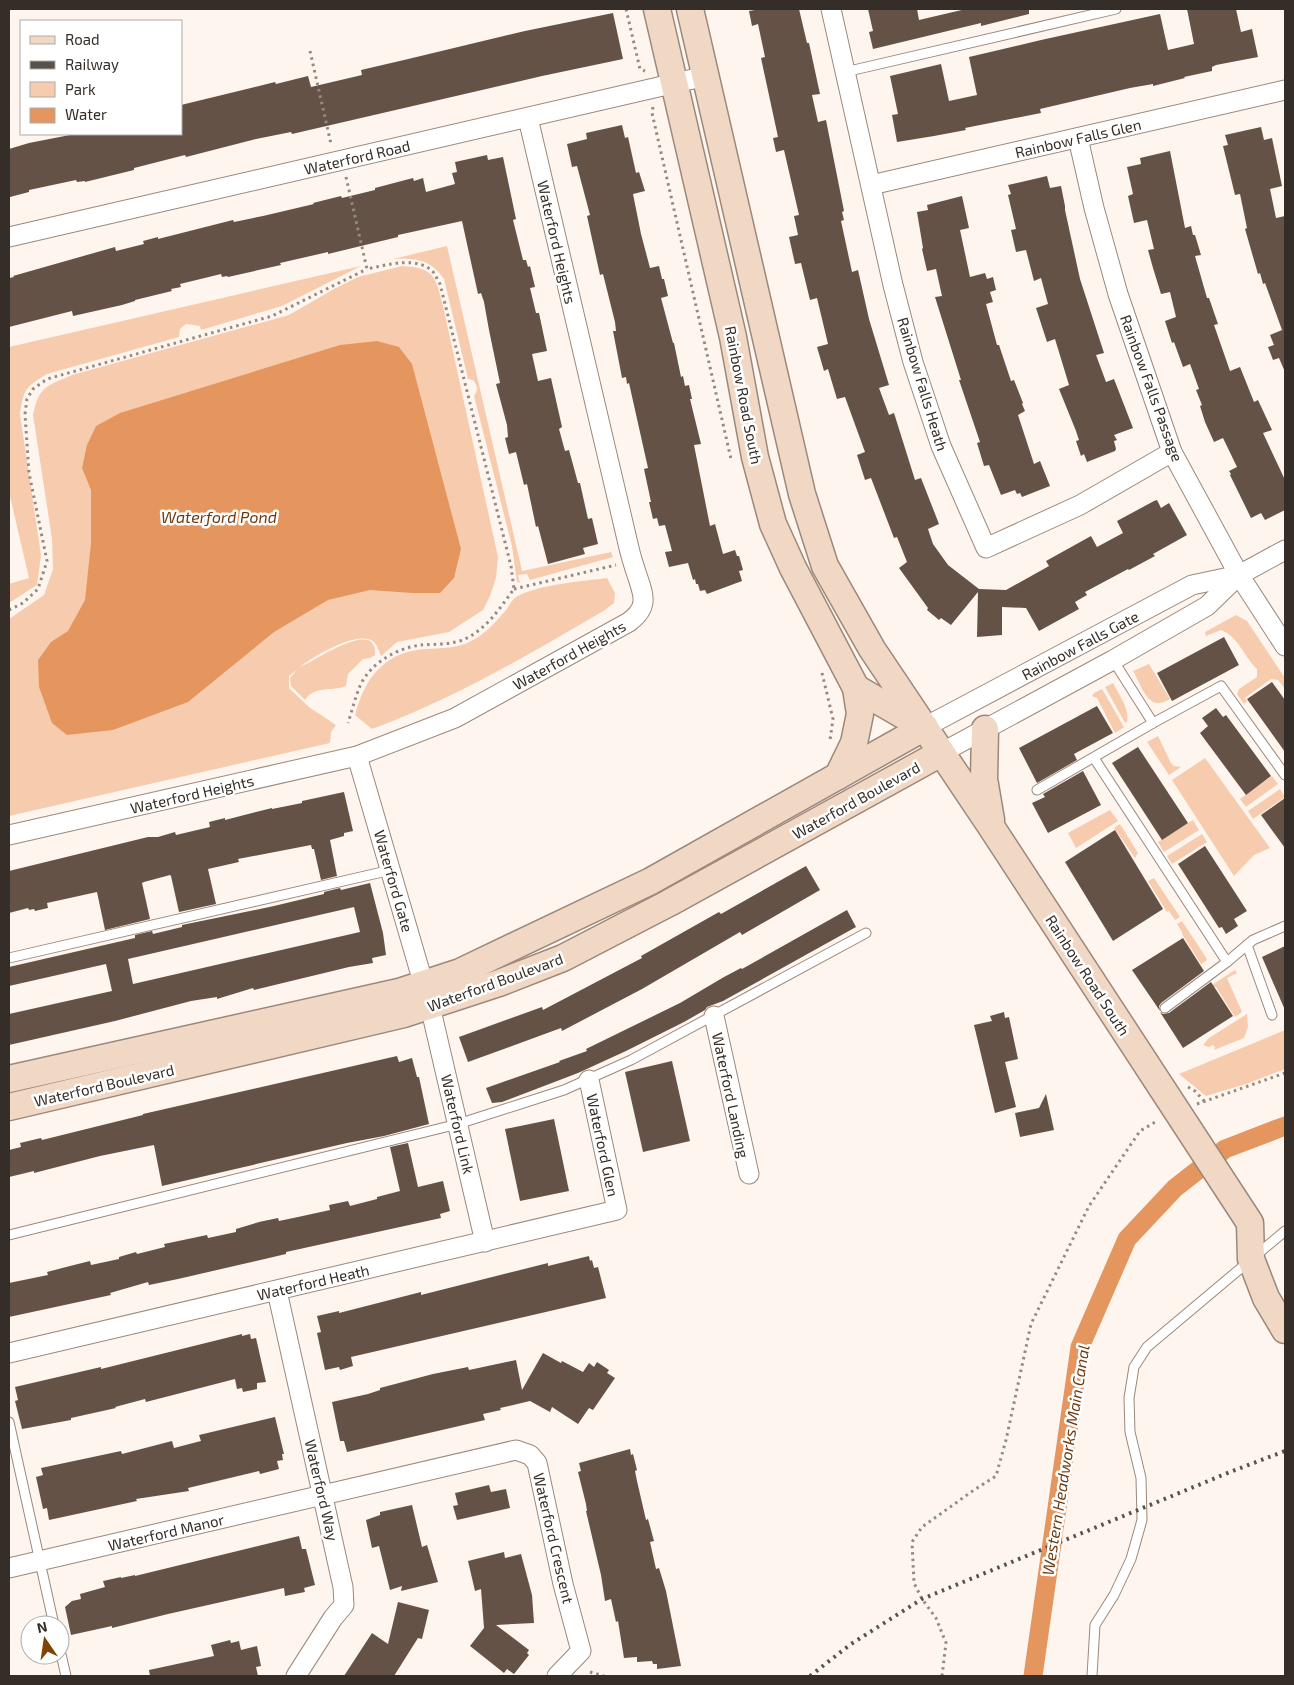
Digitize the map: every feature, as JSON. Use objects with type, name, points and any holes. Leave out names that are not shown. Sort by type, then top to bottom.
[{"type":"main road","name":"Rainbow Road South","points":[[657,9],[733,337],[755,457],[774,524],[793,568],[856,688],[925,728]]},
{"type":"main road","name":"Rainbow Road South","points":[[690,9],[802,494],[825,566],[872,649],[992,828],[1250,1223],[1251,1259]]},
{"type":"main road","points":[[838,776],[854,743],[860,714],[856,688]]},
{"type":"main road","name":"Waterford Boulevard","points":[[9,1107],[404,1014],[460,972],[651,881],[925,728]]},
{"type":"main road","points":[[985,729],[984,779],[992,828]]},
{"type":"main road","name":"Waterford Boulevard","points":[[9,1079],[399,992],[427,995],[499,983],[563,958],[669,903],[941,753]]},
{"type":"main road","points":[[1251,1259],[1275,1296],[1285,1329]]},
{"type":"street","name":"Rainbow Falls Heath","points":[[831,9],[893,285],[913,362],[941,446],[986,548],[1080,505],[1172,452]]},
{"type":"street","name":"Waterford Road","points":[[9,237],[706,76]]},
{"type":"street","name":"Rainbow Falls Glen","points":[[871,185],[1285,90]]},
{"type":"street","name":"Waterford Heights","points":[[9,835],[357,756],[455,718],[637,616],[644,602],[644,594],[629,548],[528,118]]},
{"type":"street","name":"Rainbow Falls Passage","points":[[1078,138],[1094,208],[1118,294],[1172,452],[1239,576],[1285,646]]},
{"type":"street","name":"Rainbow Falls Gate","points":[[941,753],[1113,660],[1207,606],[1239,576],[1285,550]]},
{"type":"street","name":"Rainbow Falls Gate","points":[[925,728],[1192,585],[1239,576]]},
{"type":"street","name":"Waterford Gate","points":[[357,756],[427,995]]},
{"type":"street","name":"Waterford Link","points":[[427,995],[485,1242]]},
{"type":"street","name":"Waterford Landing","points":[[714,1016],[749,1174]]},
{"type":"street","name":"Waterford Glen","points":[[589,1080],[618,1210]]},
{"type":"street","name":"Waterford Heath","points":[[9,1353],[618,1210]]},
{"type":"street","name":"Waterford Way","points":[[277,1291],[324,1496],[343,1587],[344,1605],[333,1618],[296,1676]]},
{"type":"street","name":"Waterford Crescent","points":[[324,1496],[516,1450],[530,1455],[537,1463],[563,1584],[581,1651],[557,1676]]},
{"type":"street","name":"Waterford Manor","points":[[9,1568],[324,1496]]},
{"type":"lane","points":[[845,72],[1116,9]]},
{"type":"lane","points":[[1113,660],[1153,723]]},
{"type":"lane","points":[[1037,790],[1221,686],[1285,775]]},
{"type":"lane","points":[[1094,758],[1227,962]]},
{"type":"lane","points":[[9,958],[391,870]]},
{"type":"lane","points":[[1166,1008],[1253,940],[1285,926]]},
{"type":"lane","points":[[9,1235],[458,1124],[564,1090],[631,1060],[866,933]]},
{"type":"lane","points":[[1247,946],[1272,1015]]},
{"type":"lane","points":[[1092,1676],[1095,1625],[1114,1596],[1131,1559],[1142,1520],[1141,1478],[1130,1432],[1129,1398],[1134,1367],[1146,1347],[1285,1231]]},
{"type":"lane","points":[[9,1422],[52,1615]]},
{"type":"path","points":[[626,9],[640,69],[645,71]]},
{"type":"path","points":[[310,51],[332,147]]},
{"type":"path","points":[[345,174],[367,269]]},
{"type":"path","points":[[9,610],[23,603],[38,589],[47,561],[29,473],[26,414],[27,399],[33,389],[47,378],[272,316],[367,269],[402,262],[422,266],[433,272],[440,284],[511,566],[514,589]]},
{"type":"path","points":[[348,723],[360,686],[372,669],[390,655],[408,647],[465,639],[488,624],[514,589],[617,564]]},
{"type":"path","points":[[942,1676],[946,1643],[936,1618],[922,1600],[914,1583],[912,1542],[922,1527],[996,1476],[1006,1440],[1031,1324],[1089,1206],[1140,1131],[1177,1113],[1285,1073]]},
{"type":"path","points":[[590,1672],[604,1676]]},
{"type":"green space","points":[[447,246],[522,571],[611,552],[613,557],[530,580],[527,574],[518,575],[520,583],[517,582],[512,546],[474,396],[477,386],[473,380],[468,379],[444,279],[433,267],[422,261],[393,259]]},
{"type":"green space","points":[[361,266],[282,306],[201,330],[200,326],[186,324],[180,329],[179,337],[47,374],[34,382],[24,394],[20,414],[41,555],[37,585],[9,603],[9,584],[29,578],[9,492],[9,347]]},
{"type":"green space","points":[[402,266],[421,269],[432,276],[438,287],[443,306],[498,557],[496,578],[483,610],[449,632],[397,642],[381,656],[374,642],[367,639],[358,639],[325,651],[300,667],[343,645],[366,640],[373,644],[375,655],[363,659],[348,674],[346,686],[341,688],[314,692],[305,700],[291,686],[290,678],[297,670],[289,676],[289,688],[309,707],[336,725],[331,732],[330,743],[9,816],[9,619],[44,595],[53,569],[52,539],[33,415],[41,392],[50,385],[72,375],[289,315],[358,277]]},
{"type":"green space","points":[[607,578],[615,593],[614,603],[577,627],[491,675],[432,704],[372,729],[355,715],[363,693],[374,674],[400,654],[424,649],[455,647],[468,643],[491,626],[514,598],[526,592],[561,584]]},
{"type":"green space","points":[[1236,615],[1247,621],[1285,678],[1285,689],[1278,680],[1271,679],[1245,698],[1247,701],[1244,704],[1237,694],[1239,689],[1257,677],[1257,669],[1237,642],[1227,633],[1221,630],[1206,636],[1205,632]]},
{"type":"green space","points":[[1149,664],[1170,699],[1163,703],[1156,703],[1147,697],[1133,671]]},
{"type":"green space","points":[[1113,683],[1125,707],[1128,718],[1127,723],[1124,721],[1105,687]]},
{"type":"green space","points":[[1102,689],[1124,727],[1115,733],[1097,698],[1092,696]]},
{"type":"green space","points":[[1158,736],[1171,763],[1174,766],[1181,767],[1169,775],[1147,742]]},
{"type":"green space","points":[[1205,758],[1270,848],[1254,855],[1234,876],[1172,780]]},
{"type":"green space","points":[[1272,776],[1278,784],[1246,807],[1240,799]]},
{"type":"green space","points":[[1280,789],[1285,797],[1253,819],[1248,811]]},
{"type":"green space","points":[[1110,810],[1118,821],[1076,848],[1068,833]]},
{"type":"green space","points":[[1193,820],[1199,830],[1164,852],[1158,842]]},
{"type":"green space","points":[[1120,824],[1138,853],[1135,858],[1114,828]]},
{"type":"green space","points":[[1202,834],[1207,842],[1172,864],[1167,856]]},
{"type":"green space","points":[[1154,878],[1180,917],[1175,920],[1169,911],[1167,912],[1148,881]]},
{"type":"green space","points":[[1182,921],[1207,959],[1201,964],[1177,924]]},
{"type":"green space","points":[[1235,970],[1237,973],[1227,978],[1242,1012],[1235,1017],[1216,987],[1212,985]]},
{"type":"green space","points":[[1247,1014],[1248,1027],[1244,1038],[1214,1050],[1215,1047],[1213,1045],[1209,1047],[1203,1045],[1209,1038]]},
{"type":"green space","points":[[1285,1030],[1285,1069],[1246,1084],[1206,1096],[1179,1074]]},
{"type":"water","name":"Waterford Pond","points":[[377,341],[399,347],[412,364],[461,549],[454,578],[440,593],[370,590],[328,600],[274,632],[188,702],[113,730],[67,735],[52,723],[39,687],[38,660],[51,642],[68,631],[85,600],[91,543],[91,490],[82,468],[87,445],[96,426],[120,413],[340,345]]},
{"type":"building","points":[[761,9],[799,9],[807,43],[809,43],[820,94],[812,95],[818,122],[826,120],[844,211],[842,212],[844,220],[841,221],[852,272],[858,270],[869,319],[889,385],[879,388],[889,415],[894,413],[915,480],[921,478],[939,524],[928,529],[933,544],[948,565],[979,589],[1006,590],[1049,566],[1046,561],[1091,536],[1097,547],[1123,533],[1117,521],[1157,500],[1161,508],[1169,503],[1187,535],[1153,554],[1155,556],[1085,592],[1087,595],[1075,602],[1079,609],[1039,631],[1026,608],[1002,607],[1002,635],[977,637],[978,592],[951,625],[941,618],[939,620],[927,610],[928,608],[899,568],[907,562],[897,537],[894,538],[871,478],[865,480],[857,455],[865,452],[845,397],[837,399],[828,369],[824,371],[817,347],[828,344],[817,298],[810,300],[801,263],[795,264],[789,237],[798,235],[794,216],[799,215],[784,150],[776,152],[773,138],[778,137],[761,58],[765,57],[758,24],[752,26],[749,11]]},
{"type":"building","points":[[868,9],[917,9],[919,20],[966,9],[1029,9],[1029,14],[981,26],[981,23],[873,49],[869,32],[873,31]]},
{"type":"building","points":[[1187,9],[1236,9],[1241,32],[1252,29],[1258,57],[1216,65],[1212,67],[1212,71],[1153,86],[1153,84],[1130,88],[1040,109],[1041,113],[965,128],[966,130],[897,142],[892,115],[898,114],[890,76],[941,64],[949,101],[977,95],[969,57],[1160,14],[1168,50],[1194,44]]},
{"type":"building","points":[[613,13],[623,59],[292,134],[291,132],[256,139],[186,157],[185,155],[85,182],[77,182],[76,180],[29,190],[29,192],[10,197],[9,149],[70,135],[182,135],[182,105],[308,76],[311,87],[362,75],[361,70],[525,31]]},
{"type":"building","points":[[622,125],[625,138],[628,137],[636,173],[639,172],[645,191],[633,194],[641,234],[650,268],[659,266],[662,279],[664,279],[668,296],[661,298],[674,343],[681,377],[683,376],[685,386],[689,385],[692,399],[690,399],[701,444],[694,445],[710,526],[715,524],[723,554],[735,550],[743,570],[739,571],[742,581],[707,594],[705,590],[700,591],[695,579],[693,580],[688,563],[669,567],[665,552],[672,551],[665,525],[659,526],[657,518],[653,519],[644,469],[648,468],[629,383],[627,384],[626,377],[622,378],[613,331],[616,331],[615,322],[603,274],[600,275],[587,216],[590,215],[577,166],[572,167],[567,144],[587,139],[586,133]]},
{"type":"building","points":[[1261,127],[1264,140],[1272,138],[1282,186],[1270,189],[1276,218],[1285,216],[1285,372],[1279,358],[1273,360],[1268,347],[1274,345],[1270,335],[1282,330],[1265,283],[1263,284],[1260,273],[1258,274],[1245,229],[1247,228],[1240,194],[1235,195],[1223,146],[1228,145],[1225,135]]},
{"type":"building","points":[[1170,151],[1185,228],[1191,226],[1193,235],[1195,235],[1201,255],[1195,256],[1207,298],[1209,298],[1218,324],[1214,325],[1230,371],[1240,367],[1254,402],[1258,400],[1272,430],[1263,433],[1285,480],[1285,510],[1265,520],[1261,513],[1251,518],[1230,475],[1229,471],[1237,467],[1223,438],[1214,442],[1205,422],[1200,406],[1202,405],[1196,390],[1199,389],[1190,364],[1183,367],[1165,321],[1176,317],[1170,292],[1161,294],[1153,268],[1148,250],[1154,249],[1147,220],[1134,223],[1128,196],[1133,194],[1127,167],[1141,164],[1140,158]]},
{"type":"building","points":[[487,155],[488,160],[503,157],[516,219],[513,220],[523,260],[526,260],[528,267],[530,266],[535,287],[530,288],[536,313],[539,313],[547,351],[532,354],[538,381],[551,378],[562,427],[559,429],[565,451],[569,450],[578,483],[580,483],[588,519],[592,518],[598,544],[583,548],[585,554],[548,564],[538,526],[536,527],[527,484],[524,485],[516,452],[509,454],[505,438],[508,437],[507,425],[496,384],[500,383],[484,302],[481,293],[478,294],[462,221],[398,235],[398,237],[328,254],[328,252],[280,263],[281,265],[228,277],[222,277],[221,274],[180,284],[181,287],[171,289],[172,291],[122,305],[73,316],[72,311],[9,327],[9,278],[13,276],[115,247],[116,251],[144,244],[143,241],[158,237],[158,239],[233,220],[234,222],[263,216],[341,196],[342,198],[413,178],[414,181],[423,178],[426,192],[455,184],[452,173],[457,172],[455,162]]},
{"type":"building","points":[[1047,176],[1050,188],[1061,186],[1080,279],[1104,353],[1096,355],[1106,382],[1114,379],[1133,428],[1114,435],[1117,440],[1114,441],[1115,451],[1087,462],[1084,454],[1081,456],[1076,441],[1079,440],[1059,389],[1069,385],[1055,339],[1047,342],[1036,308],[1048,304],[1041,278],[1034,281],[1026,250],[1016,252],[1011,230],[1016,229],[1008,195],[1011,194],[1008,185]]},
{"type":"building","points":[[962,196],[969,228],[960,230],[970,277],[985,273],[987,279],[993,277],[996,290],[990,292],[993,302],[986,304],[997,345],[999,345],[1011,381],[1014,380],[1023,403],[1025,411],[1018,415],[1034,464],[1040,461],[1050,486],[1022,497],[1015,490],[1001,495],[989,465],[984,466],[977,443],[980,442],[959,380],[961,380],[935,297],[942,296],[936,269],[927,271],[922,249],[917,212],[928,210],[927,205]]},
{"type":"building","points":[[1224,637],[1239,665],[1172,701],[1157,673]]},
{"type":"building","points":[[1272,682],[1285,700],[1285,752],[1247,699]]},
{"type":"building","points":[[1097,706],[1113,733],[1074,754],[1077,760],[1037,783],[1019,748]]},
{"type":"building","points":[[1216,708],[1223,717],[1226,715],[1271,776],[1246,795],[1200,733],[1208,726],[1202,718]]},
{"type":"building","points":[[1138,747],[1188,823],[1162,840],[1112,763]]},
{"type":"building","points":[[1083,771],[1101,805],[1048,833],[1032,803],[1045,797],[1043,794]]},
{"type":"building","points":[[344,792],[353,831],[330,840],[337,876],[321,880],[314,849],[312,849],[311,845],[238,859],[239,862],[208,869],[216,904],[179,912],[170,875],[144,882],[142,883],[150,919],[105,930],[97,892],[47,903],[48,908],[35,911],[28,908],[9,913],[9,871],[148,837],[158,837],[175,832],[176,835],[210,827],[209,822],[302,803],[302,801]]},
{"type":"building","points":[[1285,798],[1285,848],[1261,815]]},
{"type":"building","points":[[1115,830],[1163,909],[1113,941],[1065,862]]},
{"type":"building","points":[[1205,846],[1247,911],[1234,919],[1238,926],[1226,934],[1222,927],[1219,928],[1178,864]]},
{"type":"building","points":[[806,866],[820,890],[742,935],[740,932],[642,989],[562,1031],[561,1028],[468,1062],[459,1037],[542,1007],[543,1010],[642,958],[641,956],[719,912],[721,914]]},
{"type":"building","points":[[370,883],[383,933],[386,955],[372,958],[373,963],[254,990],[253,988],[217,999],[217,997],[191,1001],[115,1021],[9,1045],[9,1014],[112,991],[106,964],[9,986],[9,967],[135,938],[135,935],[152,931],[153,934],[182,927],[182,925],[324,894],[324,892],[340,888],[341,890]],"holes":[[[354,907],[360,932],[133,984],[128,959]]]},
{"type":"building","points":[[847,910],[856,927],[723,1001],[707,1007],[684,1022],[578,1073],[502,1102],[492,1103],[486,1088],[587,1051],[586,1049],[680,1003]]},
{"type":"building","points":[[1183,938],[1204,971],[1161,1003],[1159,1006],[1160,1011],[1132,970]]},
{"type":"building","points":[[1285,946],[1285,1010],[1262,957]]},
{"type":"building","points":[[1211,982],[1233,1016],[1183,1048],[1160,1012],[1163,1014],[1169,1013]]},
{"type":"building","points":[[1004,1012],[1005,1018],[1009,1017],[1018,1059],[1005,1062],[1016,1107],[995,1113],[974,1025],[992,1021],[990,1016]]},
{"type":"building","points":[[397,1056],[399,1062],[412,1058],[417,1077],[419,1077],[429,1124],[384,1136],[162,1186],[154,1145],[9,1177],[9,1150],[21,1147],[20,1143],[41,1138],[42,1140],[143,1114]]},
{"type":"building","points":[[672,1061],[690,1141],[643,1152],[625,1072]]},
{"type":"building","points":[[1046,1094],[1054,1130],[1020,1137],[1015,1113],[1039,1108]]},
{"type":"building","points":[[554,1119],[569,1191],[520,1201],[505,1129]]},
{"type":"building","points":[[408,1143],[418,1187],[443,1181],[450,1211],[440,1214],[441,1218],[286,1252],[286,1254],[178,1279],[149,1285],[148,1282],[110,1293],[111,1295],[9,1317],[9,1283],[48,1275],[47,1272],[90,1261],[91,1265],[119,1259],[119,1257],[136,1252],[137,1254],[165,1247],[164,1244],[207,1235],[208,1238],[236,1232],[236,1229],[259,1222],[278,1218],[279,1221],[330,1210],[329,1205],[348,1201],[350,1206],[400,1191],[390,1147]]},
{"type":"building","points":[[589,1256],[594,1268],[598,1267],[606,1298],[351,1357],[353,1366],[340,1370],[339,1367],[325,1370],[317,1333],[321,1332],[317,1316],[339,1311],[339,1313],[421,1292],[421,1295],[548,1263],[548,1266]]},
{"type":"building","points":[[242,1334],[242,1336],[250,1334],[251,1339],[256,1338],[266,1382],[257,1383],[257,1389],[243,1392],[242,1388],[237,1389],[235,1379],[146,1402],[145,1399],[116,1408],[71,1418],[71,1420],[22,1429],[15,1401],[18,1400],[15,1387],[101,1367],[101,1369]]},
{"type":"building","points":[[543,1353],[583,1372],[589,1363],[594,1367],[597,1362],[609,1370],[607,1373],[615,1378],[593,1410],[589,1408],[578,1424],[552,1407],[550,1412],[530,1401],[483,1414],[485,1420],[347,1452],[344,1441],[340,1441],[332,1402],[368,1394],[380,1390],[380,1388],[433,1374],[468,1367],[469,1370],[516,1360],[522,1390]]},
{"type":"building","points":[[275,1417],[284,1454],[282,1454],[283,1460],[277,1461],[279,1469],[260,1474],[259,1471],[188,1488],[189,1491],[136,1499],[137,1501],[49,1520],[47,1508],[43,1509],[36,1477],[43,1475],[41,1468],[121,1451],[122,1454],[172,1441],[174,1448],[201,1441],[199,1435]]},
{"type":"building","points":[[630,1449],[637,1470],[635,1471],[646,1520],[648,1519],[654,1541],[650,1542],[656,1569],[659,1568],[666,1591],[681,1666],[657,1669],[657,1664],[653,1664],[652,1661],[637,1662],[637,1657],[624,1658],[618,1621],[616,1622],[611,1599],[605,1601],[578,1472],[581,1471],[579,1463]]},
{"type":"building","points":[[489,1485],[491,1492],[506,1489],[510,1508],[457,1520],[453,1506],[458,1505],[455,1493]]},
{"type":"building","points":[[412,1505],[422,1547],[427,1545],[438,1582],[401,1591],[402,1586],[390,1590],[379,1546],[372,1548],[366,1520],[380,1515],[380,1512]]},
{"type":"building","points":[[299,1536],[302,1549],[306,1549],[315,1585],[304,1588],[305,1592],[285,1596],[284,1588],[112,1628],[112,1626],[71,1635],[70,1615],[67,1615],[65,1607],[72,1601],[81,1599],[80,1594],[105,1587],[103,1581],[135,1576]]},
{"type":"building","points":[[504,1552],[505,1558],[521,1554],[532,1595],[534,1623],[496,1625],[529,1650],[527,1653],[529,1655],[514,1674],[507,1669],[504,1673],[470,1646],[484,1628],[481,1589],[475,1591],[468,1561]]},
{"type":"building","points":[[398,1602],[429,1610],[422,1639],[418,1638],[394,1676],[344,1676],[372,1633],[388,1644]]},
{"type":"building","points":[[230,1640],[231,1643],[239,1641],[241,1650],[257,1646],[261,1666],[256,1667],[258,1676],[150,1676],[149,1670],[214,1656],[211,1645]]},
{"type":"waterway","name":"Western Headworks Main Canal","points":[[1033,1676],[1080,1347],[1127,1239],[1175,1188],[1225,1149],[1285,1126]]},
{"type":"railway","points":[[810,1676],[851,1644],[922,1599],[1285,1451]]}]
